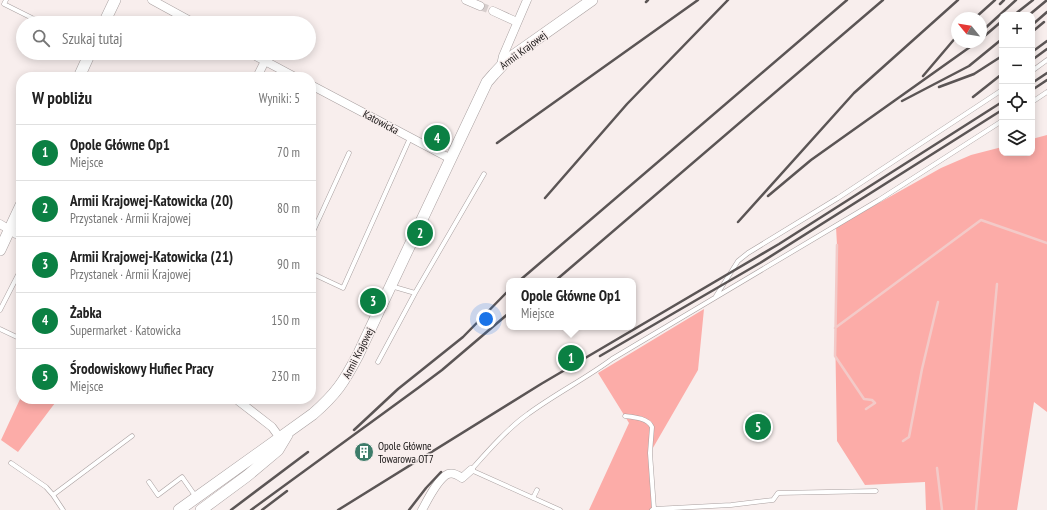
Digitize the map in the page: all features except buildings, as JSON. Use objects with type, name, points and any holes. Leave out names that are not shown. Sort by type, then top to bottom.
[{"type":"street","points":[[107,16],[115,0]]},
{"type":"street","points":[[152,0],[181,16]]},
{"type":"street","points":[[466,0],[480,6]]},
{"type":"street","points":[[501,65],[526,0]]},
{"type":"street","name":"Armii Krajowej","points":[[179,510],[313,414],[330,400],[338,390],[358,355],[487,82],[501,65],[592,0]]},
{"type":"street","points":[[493,11],[517,22]]},
{"type":"street","points":[[81,72],[87,60]]},
{"type":"street","points":[[260,72],[265,61],[286,72]]},
{"type":"street","name":"Katowicka","points":[[316,89],[451,159]]},
{"type":"street","points":[[0,250],[5,227],[16,212]]},
{"type":"street","points":[[5,227],[16,234]]},
{"type":"street","points":[[243,404],[272,426],[280,438]]},
{"type":"street","points":[[201,510],[247,476],[278,450],[289,431]]},
{"type":"street","points":[[422,510],[434,490],[446,475],[449,473],[456,474],[462,478],[471,470]]},
{"type":"lane","points":[[6,0],[4,4],[28,16]]},
{"type":"lane","points":[[1035,69],[1047,60]]},
{"type":"lane","points":[[716,296],[738,261],[748,252],[838,198],[999,92]]},
{"type":"lane","points":[[1035,100],[1047,92]]},
{"type":"lane","points":[[560,510],[471,470],[493,446],[527,415],[593,373],[612,359],[879,200],[999,123]]},
{"type":"lane","points":[[316,275],[342,288],[410,138]]},
{"type":"lane","points":[[316,225],[349,153]]},
{"type":"lane","points":[[378,362],[415,293],[484,174]]},
{"type":"lane","points":[[0,310],[16,279]]},
{"type":"lane","points":[[391,286],[415,293]]},
{"type":"lane","points":[[0,329],[16,337]]},
{"type":"lane","points":[[625,416],[638,418],[650,424],[652,427],[653,432],[650,453],[653,509],[731,505],[773,500],[778,493],[876,490]]},
{"type":"lane","points":[[53,495],[132,436]]},
{"type":"lane","points":[[11,463],[46,487],[63,510]]},
{"type":"lane","points":[[149,482],[158,495],[182,478],[197,498]]},
{"type":"lane","points":[[533,498],[537,490]]},
{"type":"shaded area","points":[[1047,135],[1047,412],[1034,402],[1017,510],[926,510],[925,482],[865,485],[837,441],[835,328],[836,227],[941,168],[971,155],[999,148],[999,156],[1035,156],[1035,138]]},
{"type":"shaded area","points":[[704,309],[698,370],[650,453],[652,510],[589,510],[629,423],[598,373]]},
{"type":"shaded area","points":[[18,404],[54,404],[18,452],[1,440]]},
{"type":"waterway","points":[[835,328],[981,220],[1047,243]]},
{"type":"waterway","points":[[837,245],[835,356],[864,399],[872,400],[875,403],[866,409]]},
{"type":"waterway","points":[[976,510],[997,284]]},
{"type":"waterway","points":[[903,441],[909,437],[922,369],[938,302]]},
{"type":"waterway","points":[[937,468],[942,510]]},
{"type":"tunnel","points":[[480,6],[493,11]]},
{"type":"railway","points":[[497,143],[698,0]]},
{"type":"railway","points":[[545,198],[627,104],[728,0]]},
{"type":"railway","points":[[523,278],[847,0]]},
{"type":"railway","points":[[559,278],[883,0]]},
{"type":"railway","points":[[738,222],[854,93],[958,0]]},
{"type":"railway","points":[[982,12],[995,0]]},
{"type":"railway","points":[[1000,4],[1004,0]]},
{"type":"railway","points":[[987,27],[1016,0]]},
{"type":"railway","points":[[1018,12],[1033,0]]},
{"type":"railway","points":[[1033,12],[1047,0]]},
{"type":"railway","points":[[1035,22],[1047,12]]},
{"type":"railway","points":[[1035,30],[1044,22]]},
{"type":"railway","points":[[987,34],[999,24]]},
{"type":"railway","points":[[902,101],[969,66],[999,41]]},
{"type":"railway","points":[[1035,50],[1047,41]]},
{"type":"railway","points":[[923,76],[951,43]]},
{"type":"railway","points":[[768,196],[811,160],[969,48]]},
{"type":"railway","points":[[1035,58],[1047,49]]},
{"type":"railway","points":[[939,87],[974,74],[999,58]]},
{"type":"railway","points":[[1035,81],[1047,73]]},
{"type":"railway","points":[[973,97],[999,76]]},
{"type":"railway","points":[[1035,88],[1047,80]]},
{"type":"railway","points":[[636,328],[779,244],[999,104]]},
{"type":"railway","points":[[600,356],[760,263],[999,112]]},
{"type":"railway","points":[[354,430],[398,389],[463,337],[506,293]]},
{"type":"railway","points":[[251,510],[442,370],[506,316]]},
{"type":"railway","points":[[338,510],[541,384],[633,330]]},
{"type":"railway","points":[[231,510],[308,452]]},
{"type":"railway","points":[[409,510],[441,472]]},
{"type":"railway","points":[[262,510],[287,491]]},
{"type":"place","name":"Żabka","points":[[437,138]]},
{"type":"place","name":"Armii Krajowej-Katowicka (20)","points":[[420,233]]},
{"type":"place","name":"Armii Krajowej-Katowicka (21)","points":[[373,301]]},
{"type":"place","name":"Opole Główne Op1","points":[[571,358]]},
{"type":"place","name":"Środowiskowy Hufiec Pracy","points":[[758,427]]},
{"type":"place","name":"Opole Główne Towarowa OT7","points":[[364,452]]}]
